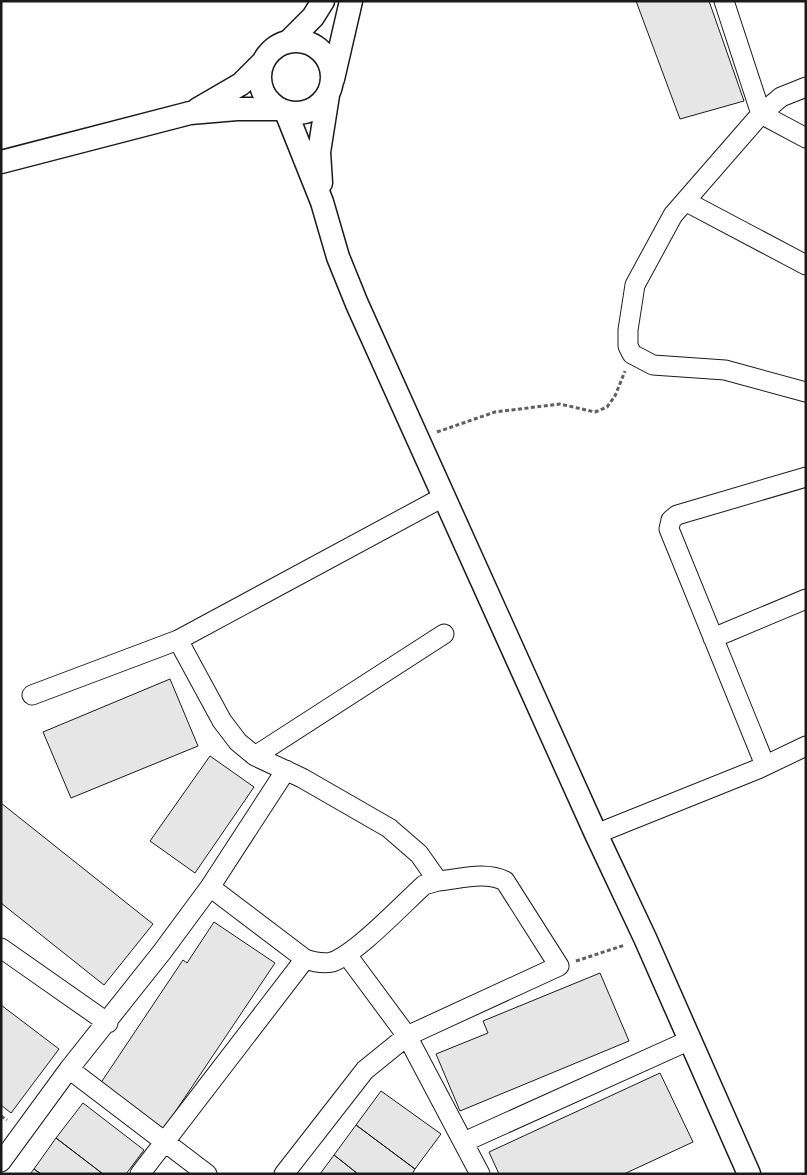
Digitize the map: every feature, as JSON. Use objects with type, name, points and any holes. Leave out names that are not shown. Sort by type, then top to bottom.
[{"type":"street","points":[[190,114],[241,84],[262,63],[269,52],[278,45],[290,40],[313,17],[322,1]]},
{"type":"street","points":[[1,162],[190,114],[237,109],[282,110],[298,113],[309,110],[320,104],[330,90],[351,1]]},
{"type":"street","points":[[724,1],[761,114],[806,138]]},
{"type":"street","points":[[290,40],[301,40],[313,44],[322,51],[329,61],[333,72],[320,152],[322,202]]},
{"type":"street","points":[[262,63],[260,73],[264,94],[282,110],[322,202],[338,257],[596,834],[645,938],[749,1174]]},
{"type":"street","points":[[806,87],[781,97],[761,114],[673,215],[635,286],[628,330],[628,346],[632,354],[653,364],[725,370],[806,392]]},
{"type":"street","points":[[685,201],[806,265]]},
{"type":"street","points":[[765,766],[669,529],[671,520],[677,515],[806,477]]},
{"type":"street","points":[[32,694],[178,640],[445,496]]},
{"type":"street","points":[[713,638],[806,599]]},
{"type":"street","points":[[255,756],[444,634]]},
{"type":"street","points":[[178,640],[222,721],[238,742],[255,756],[286,770],[389,828],[419,854],[438,881]]},
{"type":"street","points":[[596,834],[765,766],[806,746]]},
{"type":"street","points":[[1,1162],[69,1069],[108,1023],[210,887],[286,770]]},
{"type":"street","points":[[210,887],[305,959],[317,963],[330,962],[346,955],[424,886],[438,881],[485,875],[495,876],[505,881],[559,966],[407,1036],[365,1070],[284,1174]]},
{"type":"street","points":[[1,948],[108,1023]]},
{"type":"street","points":[[346,955],[407,1036],[480,1174]]},
{"type":"street","points":[[140,1174],[305,959]]},
{"type":"street","points":[[464,1142],[690,1040]]},
{"type":"street","points":[[69,1069],[207,1174]]},
{"type":"path","points":[[418,438],[495,412],[560,404],[595,412],[606,406],[615,396],[632,354]]},
{"type":"path","points":[[559,966],[645,938]]},
{"type":"building","points":[[636,1],[709,1],[744,101],[680,119]]},
{"type":"building","points":[[170,679],[198,746],[71,798],[43,732]]},
{"type":"building","points":[[210,756],[254,787],[195,873],[150,841]]},
{"type":"building","points":[[1,803],[153,924],[104,985],[1,903]]},
{"type":"building","points":[[214,922],[275,963],[163,1130],[98,1087],[183,960],[187,963]]},
{"type":"building","points":[[600,973],[629,1041],[460,1111],[436,1054],[488,1033],[483,1021]]},
{"type":"building","points":[[1,1005],[59,1049],[11,1113],[1,1105]]},
{"type":"building","points":[[660,1073],[693,1142],[624,1174],[499,1174],[489,1152]]},
{"type":"building","points":[[381,1091],[441,1134],[415,1169],[356,1125]]},
{"type":"building","points":[[83,1103],[144,1150],[126,1174],[103,1174],[56,1138]]},
{"type":"building","points":[[356,1125],[415,1169],[412,1174],[358,1174],[334,1155]]},
{"type":"building","points":[[56,1138],[103,1174],[41,1174],[34,1169]]},
{"type":"building","points":[[334,1155],[358,1174],[320,1174]]},
{"type":"building","points":[[34,1169],[41,1174],[30,1174]]}]
